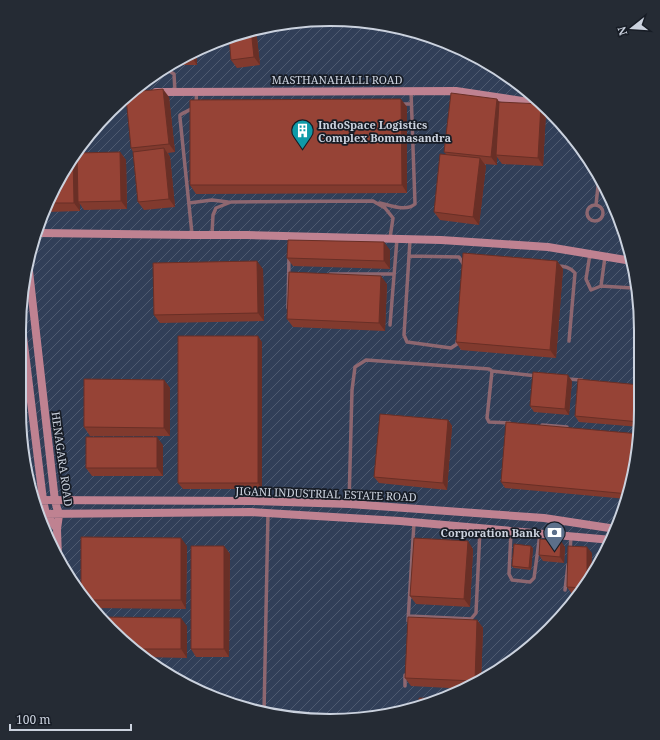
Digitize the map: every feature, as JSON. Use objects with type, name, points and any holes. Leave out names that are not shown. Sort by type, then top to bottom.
[{"type":"street","name":"MASTHANAHALLI ROAD","points":[[146,92],[386,94],[411,91],[456,91],[532,102]]},
{"type":"street","points":[[42,233],[192,236],[212,235],[289,239],[393,238],[441,240],[548,247],[626,260]]},
{"type":"street","name":"HENAGARA ROAD","points":[[30,282],[55,501],[59,515]]},
{"type":"street","name":"HENAGARA ROAD","points":[[26,384],[39,498]]},
{"type":"street","name":"JIGANI INDUSTRIAL ESTATE ROAD","points":[[39,500],[253,501],[348,504],[544,518],[610,528]]},
{"type":"street","name":"JIGANI INDUSTRIAL ESTATE ROAD","points":[[44,514],[268,512],[414,522],[605,539]]},
{"type":"street","points":[[58,545],[57,529],[59,515]]},
{"type":"street","points":[[45,516],[57,529]]},
{"type":"lane","points":[[170,72],[174,74],[175,92]]},
{"type":"lane","points":[[190,203],[212,200],[231,202],[373,201],[409,208],[415,204],[411,91]]},
{"type":"lane","points":[[195,107],[197,100],[196,92]]},
{"type":"lane","points":[[392,104],[411,104]]},
{"type":"lane","points":[[192,236],[190,203],[180,115],[195,107],[203,106]]},
{"type":"lane","points":[[596,205],[598,187]]},
{"type":"lane","points":[[373,201],[385,208],[393,218],[394,274],[390,325]]},
{"type":"lane","points":[[212,235],[213,214],[216,208],[231,202]]},
{"type":"lane","points":[[596,205],[602,209],[604,215],[599,221],[593,222],[589,219],[587,214],[588,208],[596,205]]},
{"type":"lane","points":[[410,239],[404,336],[407,342],[451,348],[457,344],[458,336]]},
{"type":"lane","points":[[288,310],[289,250]]},
{"type":"lane","points":[[590,254],[586,279],[591,290],[601,286],[631,288]]},
{"type":"lane","points":[[409,256],[467,258]]},
{"type":"lane","points":[[601,286],[605,257]]},
{"type":"lane","points":[[459,258],[464,267]]},
{"type":"lane","points":[[550,265],[565,266],[572,269],[575,274],[569,341]]},
{"type":"lane","points":[[289,273],[296,273]]},
{"type":"lane","points":[[326,274],[394,274]]},
{"type":"lane","points":[[348,504],[352,390],[355,368],[366,360],[489,369],[492,371],[539,376]]},
{"type":"lane","points":[[492,371],[487,418],[489,422],[514,424]]},
{"type":"lane","points":[[562,378],[586,381]]},
{"type":"lane","points":[[537,425],[567,427]]},
{"type":"lane","points":[[264,707],[268,512]]},
{"type":"lane","points":[[408,624],[414,522]]},
{"type":"lane","points":[[409,616],[471,619],[476,613],[480,528]]},
{"type":"lane","points":[[511,531],[509,574],[512,580],[530,582],[534,578],[540,533]]},
{"type":"lane","points":[[569,555],[571,536]]},
{"type":"lane","points":[[565,590],[568,562]]},
{"type":"lane","points":[[405,686],[406,671]]},
{"type":"shaded area","points":[[330,26],[350,27],[409,36],[464,57],[499,77],[515,89],[530,101],[559,130],[583,161],[593,178],[603,196],[618,232],[628,271],[633,310],[634,410],[628,469],[624,489],[611,526],[603,544],[583,579],[559,610],[545,625],[530,639],[499,663],[464,683],[428,698],[389,708],[350,713],[330,714],[290,711],[251,704],[232,698],[196,683],[161,663],[130,639],[101,610],[77,579],[67,562],[49,526],[36,489],[27,430],[26,330],[29,290],[36,251],[57,196],[77,161],[89,145],[101,130],[130,101],[161,77],[178,67],[196,57],[232,42],[251,36],[290,29]]},
{"type":"building","points":[[252,36],[254,57],[231,60],[230,43]]},
{"type":"building","points":[[163,89],[169,144],[131,148],[127,104],[143,91]]},
{"type":"building","points":[[451,93],[497,99],[491,157],[444,152]]},
{"type":"building","name":"IndoSpace Logistics Complex Bommasandra","points":[[401,99],[402,185],[190,185],[190,100]]},
{"type":"building","points":[[499,102],[533,104],[541,111],[538,158],[496,155]]},
{"type":"building","points":[[164,148],[169,199],[138,202],[133,152]]},
{"type":"building","points":[[120,152],[121,201],[78,202],[77,161],[83,153]]},
{"type":"building","points":[[440,154],[480,158],[473,217],[434,212]]},
{"type":"building","points":[[73,167],[74,203],[54,203]]},
{"type":"building","points":[[288,240],[384,242],[384,261],[287,258]]},
{"type":"building","points":[[463,253],[557,261],[550,350],[456,342]]},
{"type":"building","points":[[257,261],[258,313],[154,315],[153,263]]},
{"type":"building","points":[[289,272],[381,276],[379,323],[287,319]]},
{"type":"building","points":[[178,336],[258,336],[258,483],[178,483]]},
{"type":"building","points":[[533,372],[568,375],[565,409],[530,406]]},
{"type":"building","points":[[84,379],[164,380],[164,428],[84,427]]},
{"type":"building","points":[[578,379],[634,384],[633,421],[575,416]]},
{"type":"building","points":[[380,414],[448,420],[443,483],[374,477]]},
{"type":"building","points":[[506,422],[633,433],[628,469],[623,493],[501,482]]},
{"type":"building","points":[[86,437],[157,437],[157,468],[86,468]]},
{"type":"building","points":[[81,537],[181,538],[181,600],[93,600],[81,584]]},
{"type":"building","points":[[414,538],[468,541],[464,599],[410,596]]},
{"type":"building","points":[[540,539],[561,541],[560,557],[539,555]]},
{"type":"building","points":[[514,544],[531,546],[529,568],[512,566]]},
{"type":"building","points":[[191,546],[224,546],[224,649],[191,649]]},
{"type":"building","points":[[568,546],[587,547],[587,572],[577,588],[567,587]]},
{"type":"building","points":[[108,617],[181,618],[181,649],[142,649]]},
{"type":"building","points":[[408,617],[477,620],[475,677],[468,681],[405,678]]},
{"type":"building","points":[[419,698],[427,698],[419,701]]},
{"type":"place","name":"IndoSpace Logistics Complex Bommasandra","points":[[302,150]]},
{"type":"place","name":"Corporation Bank","points":[[555,552]]}]
